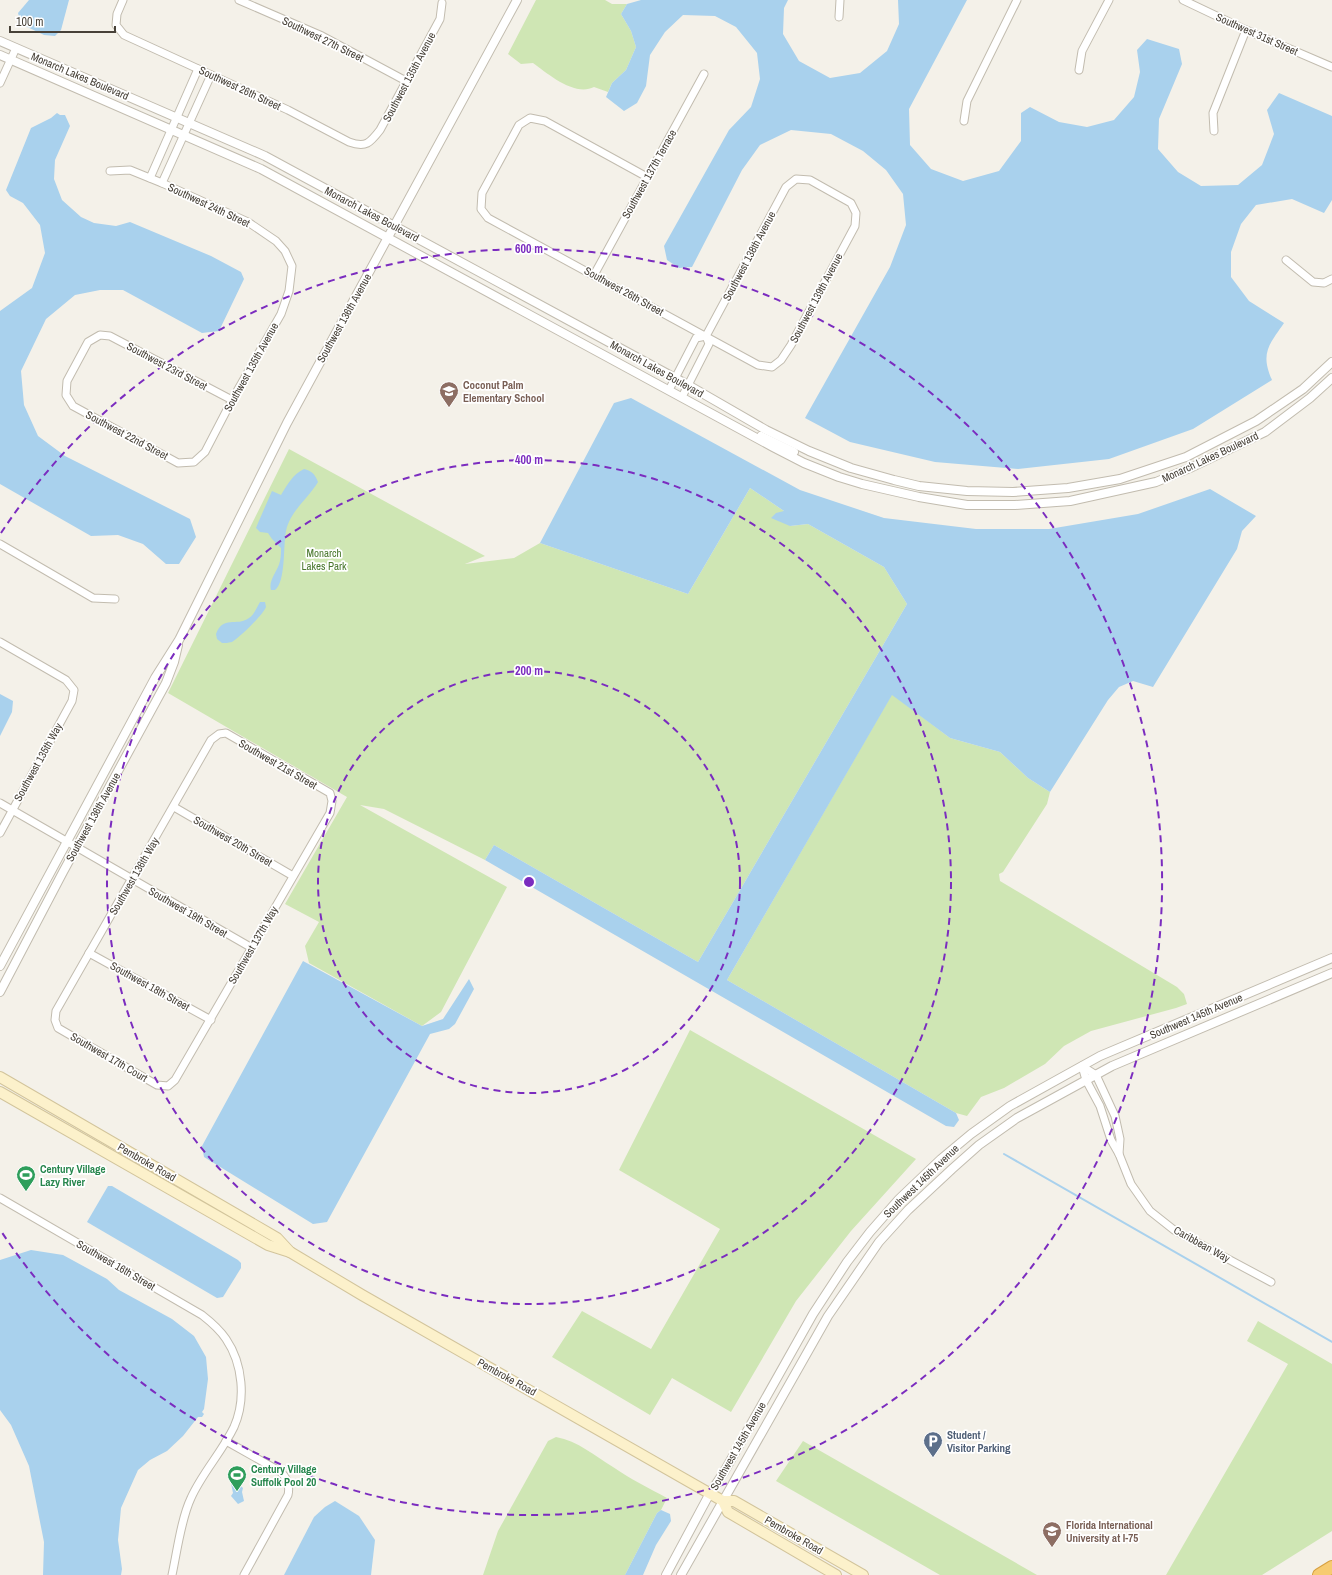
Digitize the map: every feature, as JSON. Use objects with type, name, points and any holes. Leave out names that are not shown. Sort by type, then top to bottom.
[{"type":"highway","points":[[1319,1575],[1332,1567]]},
{"type":"main road","name":"Pembroke Road","points":[[0,1077],[277,1238],[290,1252]]},
{"type":"main road","name":"Pembroke Road","points":[[0,1092],[268,1245],[290,1252],[362,1295],[723,1501],[734,1501],[863,1575]]},
{"type":"main road","name":"Pembroke Road","points":[[723,1501],[728,1512],[836,1575]]},
{"type":"street","name":"Southwest 26th Street","points":[[123,0],[117,14],[116,25],[124,35],[288,110],[349,142],[358,145],[366,144]]},
{"type":"street","name":"Southwest 27th Street","points":[[239,0],[322,36],[406,81]]},
{"type":"street","name":"Southwest 136th Avenue","points":[[0,966],[155,678],[179,640],[287,423],[518,0]]},
{"type":"street","points":[[839,17],[840,0]]},
{"type":"street","points":[[964,121],[967,101],[1016,0]]},
{"type":"street","points":[[1079,70],[1082,51],[1109,0]]},
{"type":"street","name":"Southwest 31st Street","points":[[1183,0],[1246,30],[1332,67]]},
{"type":"street","name":"Southwest 135th Avenue","points":[[366,144],[372,140],[380,130],[440,19],[442,3]]},
{"type":"street","points":[[1214,131],[1213,113],[1246,30]]},
{"type":"street","name":"Monarch Lakes Boulevard","points":[[0,41],[265,156],[688,385],[766,430],[851,468],[894,480],[920,486],[967,491],[1013,492],[1060,488],[1120,479],[1186,456],[1256,421],[1303,389],[1332,362]]},
{"type":"street","points":[[0,83],[16,48]]},
{"type":"street","name":"Monarch Lakes Boulevard","points":[[0,55],[261,169],[804,463],[839,477],[862,484],[918,497],[968,505],[1016,505],[1070,501],[1156,482],[1190,468],[1265,432],[1310,398],[1332,378]]},
{"type":"street","points":[[150,178],[198,69]]},
{"type":"street","name":"Southwest 137th Terrace","points":[[594,275],[704,74]]},
{"type":"street","points":[[162,183],[211,75]]},
{"type":"street","name":"Southwest 26th Street","points":[[647,177],[544,121],[530,118],[519,125],[482,193],[481,209],[488,218],[758,365],[772,367]]},
{"type":"street","name":"Southwest 24th Street","points":[[110,170],[130,170],[248,222],[276,241],[285,251],[292,266]]},
{"type":"street","name":"Southwest 139th Avenue","points":[[772,367],[781,360],[791,345],[855,226],[856,213],[851,203],[810,180],[796,179]]},
{"type":"street","name":"Southwest 138th Avenue","points":[[682,398],[708,344],[706,336],[786,187],[796,179]]},
{"type":"street","points":[[1286,260],[1313,282],[1324,283],[1332,278]]},
{"type":"street","name":"Southwest 135th Avenue","points":[[194,462],[205,452],[232,400],[281,314],[289,291],[292,266]]},
{"type":"street","name":"Southwest 23rd Street","points":[[100,335],[110,336],[232,400]]},
{"type":"street","name":"Southwest 22nd Street","points":[[100,335],[88,342],[67,381],[66,395],[73,406],[178,463],[194,462]]},
{"type":"street","name":"Southwest 138th Avenue","points":[[669,390],[696,338],[706,336]]},
{"type":"street","points":[[692,347],[704,354]]},
{"type":"street","points":[[747,433],[764,436],[820,463],[822,463],[826,458]]},
{"type":"street","points":[[0,544],[93,598],[115,599]]},
{"type":"street","name":"Southwest 136th Avenue","points":[[0,992],[76,847],[166,683],[174,662],[179,640]]},
{"type":"street","name":"Southwest 135th Way","points":[[0,642],[66,680],[74,690],[72,701],[0,833]]},
{"type":"street","name":"Southwest 21st Street","points":[[219,734],[226,733],[330,793],[332,801]]},
{"type":"street","name":"Southwest 136th Way","points":[[55,1020],[56,1011],[211,740],[219,734]]},
{"type":"street","name":"Southwest 137th Way","points":[[168,1086],[175,1080],[211,1020],[330,812],[332,801]]},
{"type":"street","name":"Southwest 19th Street","points":[[0,803],[252,948]]},
{"type":"street","name":"Southwest 20th Street","points":[[174,807],[293,876]]},
{"type":"street","name":"Southwest 18th Street","points":[[90,952],[211,1020]]},
{"type":"street","name":"Southwest 145th Avenue","points":[[666,1575],[710,1493],[813,1314],[847,1262],[870,1232],[899,1199],[941,1159],[971,1134],[1010,1106],[1100,1056],[1332,958]]},
{"type":"street","name":"Southwest 145th Avenue","points":[[681,1575],[828,1316],[879,1242],[908,1210],[979,1145],[1017,1118],[1112,1066],[1332,973]]},
{"type":"street","name":"Southwest 17th Court","points":[[55,1020],[58,1028],[145,1079],[157,1085],[168,1086]]},
{"type":"street","points":[[1082,1066],[1096,1075]]},
{"type":"street","name":"Caribbean Way","points":[[1082,1066],[1086,1080],[1100,1106],[1110,1140],[1119,1154],[1131,1184],[1150,1211],[1174,1230],[1271,1282]]},
{"type":"street","name":"Caribbean Way","points":[[1096,1075],[1115,1116],[1120,1139],[1119,1154]]},
{"type":"street","name":"Southwest 16th Street","points":[[0,1198],[190,1307],[216,1326],[227,1340],[238,1367],[241,1389],[239,1414],[226,1442],[189,1501],[172,1575]]},
{"type":"street","points":[[226,1442],[284,1475],[289,1491],[244,1575]]},
{"type":"green space","points":[[536,0],[605,0],[612,4],[627,4],[621,14],[631,31],[636,47],[626,70],[612,83],[608,92],[594,87],[579,89],[570,87],[533,63],[521,64],[508,54]]},
{"type":"green space","name":"Monarch Lakes Park","points":[[289,449],[485,556],[465,564],[514,558],[540,543],[688,594],[750,488],[784,511],[790,526],[808,524],[884,567],[907,604],[698,962],[494,845],[485,860],[384,809],[360,805],[507,887],[441,1012],[422,1026],[309,963],[305,946],[319,922],[285,904],[347,797],[168,693]]},
{"type":"green space","points":[[892,694],[950,738],[1000,752],[1028,778],[1050,792],[1047,804],[1003,872],[999,874],[1000,881],[1177,987],[1184,994],[1187,1004],[1091,1031],[1064,1046],[1045,1064],[1004,1088],[981,1097],[967,1116],[956,1113],[727,980]]},
{"type":"green space","points":[[690,1030],[916,1159],[851,1231],[796,1301],[731,1412],[672,1378],[650,1415],[552,1357],[582,1311],[651,1349],[720,1229],[619,1170]]},
{"type":"green space","points":[[1258,1321],[1332,1364],[1332,1531],[1262,1575],[1166,1575],[1288,1364],[1247,1341]]},
{"type":"green space","points":[[556,1437],[579,1445],[626,1476],[667,1498],[661,1510],[657,1513],[625,1575],[483,1575],[498,1531],[548,1441]]},
{"type":"green space","points":[[803,1441],[1037,1575],[940,1575],[776,1481]]},
{"type":"water","points":[[29,0],[69,0],[61,30],[55,36],[44,35],[21,24],[18,13]]},
{"type":"water","points":[[641,0],[788,0],[784,8],[783,34],[799,61],[830,78],[860,73],[887,51],[899,24],[898,0],[967,0],[909,109],[910,145],[931,169],[963,181],[999,171],[1021,141],[1021,113],[1030,107],[1059,122],[1087,127],[1114,120],[1134,97],[1140,72],[1137,50],[1147,39],[1179,49],[1182,64],[1159,119],[1158,149],[1178,172],[1201,186],[1238,185],[1262,165],[1274,134],[1267,110],[1279,93],[1332,116],[1332,200],[1324,213],[1292,199],[1256,205],[1241,224],[1231,252],[1231,277],[1249,301],[1284,323],[1274,337],[1268,350],[1268,371],[1272,380],[1193,429],[1109,459],[1018,469],[935,462],[850,442],[805,418],[890,267],[906,225],[903,194],[886,170],[863,151],[831,134],[791,130],[760,145],[742,170],[692,267],[679,268],[667,260],[664,246],[729,130],[751,107],[760,79],[757,53],[736,27],[715,16],[683,15],[665,32],[650,55],[646,86],[637,103],[624,111],[606,97],[612,83],[626,70],[636,47],[631,31],[621,14],[627,4]]},
{"type":"water","points":[[57,113],[60,115],[65,115],[70,126],[55,160],[54,179],[62,200],[81,217],[94,223],[116,226],[130,222],[211,256],[241,272],[244,279],[219,331],[202,333],[123,290],[100,290],[75,295],[46,319],[21,371],[24,405],[38,436],[65,456],[190,519],[196,537],[179,564],[166,564],[143,544],[118,535],[91,536],[0,484],[0,311],[32,288],[45,253],[40,225],[23,203],[10,196],[6,190],[31,128],[51,118]]},
{"type":"water","points":[[631,398],[800,490],[884,518],[976,529],[1049,529],[1138,514],[1210,489],[1256,516],[1242,531],[1237,549],[1153,687],[1133,681],[1119,687],[1108,700],[1050,792],[1028,778],[1000,752],[950,738],[892,695],[727,980],[956,1113],[959,1120],[954,1127],[946,1126],[485,860],[494,845],[698,962],[907,604],[884,567],[808,524],[790,526],[771,518],[776,513],[784,511],[750,488],[688,594],[540,543],[614,403]]},
{"type":"water","points":[[304,469],[313,473],[318,482],[291,517],[285,537],[283,572],[279,586],[275,590],[271,590],[270,586],[272,579],[280,561],[281,548],[268,533],[260,532],[256,528],[272,491],[281,495],[293,477]]},
{"type":"water","points":[[260,602],[265,602],[266,607],[264,611],[240,636],[229,643],[222,643],[217,639],[216,634],[222,625],[226,623],[239,622],[251,617]]},
{"type":"water","points":[[0,694],[13,701],[12,712],[0,736]]},
{"type":"water","points":[[303,961],[422,1026],[443,1019],[469,979],[474,989],[455,1024],[449,1029],[430,1034],[327,1222],[313,1224],[204,1157],[202,1146]]},
{"type":"water","points":[[108,1186],[112,1186],[238,1260],[241,1263],[241,1268],[223,1297],[217,1298],[87,1222]]},
{"type":"water","points":[[31,1250],[63,1255],[107,1279],[119,1290],[172,1319],[194,1336],[206,1357],[208,1379],[204,1409],[202,1412],[204,1414],[202,1417],[198,1417],[183,1436],[167,1451],[150,1460],[138,1470],[121,1508],[118,1540],[122,1569],[121,1575],[43,1575],[44,1542],[29,1466],[11,1425],[0,1410],[0,1260]]},
{"type":"water","name":"Century Village Suffolk Pool 20","points":[[236,1481],[243,1488],[242,1492],[244,1501],[238,1504],[231,1496],[233,1493],[231,1483]]},
{"type":"water","points":[[335,1501],[359,1516],[375,1540],[371,1575],[284,1575],[314,1517],[325,1507]]},
{"type":"water","points":[[661,1510],[670,1514],[671,1521],[656,1545],[643,1575],[625,1575],[657,1513]]},
{"type":"waterway","points":[[1004,1154],[1332,1342]]},
{"type":"place","name":"Coconut Palm Elementary School","points":[[449,408]]},
{"type":"place","name":"Century Village Lazy River","points":[[26,1192]]},
{"type":"place","name":"Student / Visitor Parking","points":[[933,1458]]},
{"type":"place","name":"Century Village Suffolk Pool 20","points":[[237,1492]]},
{"type":"place","name":"Florida International University at I-75","points":[[1052,1548]]}]
